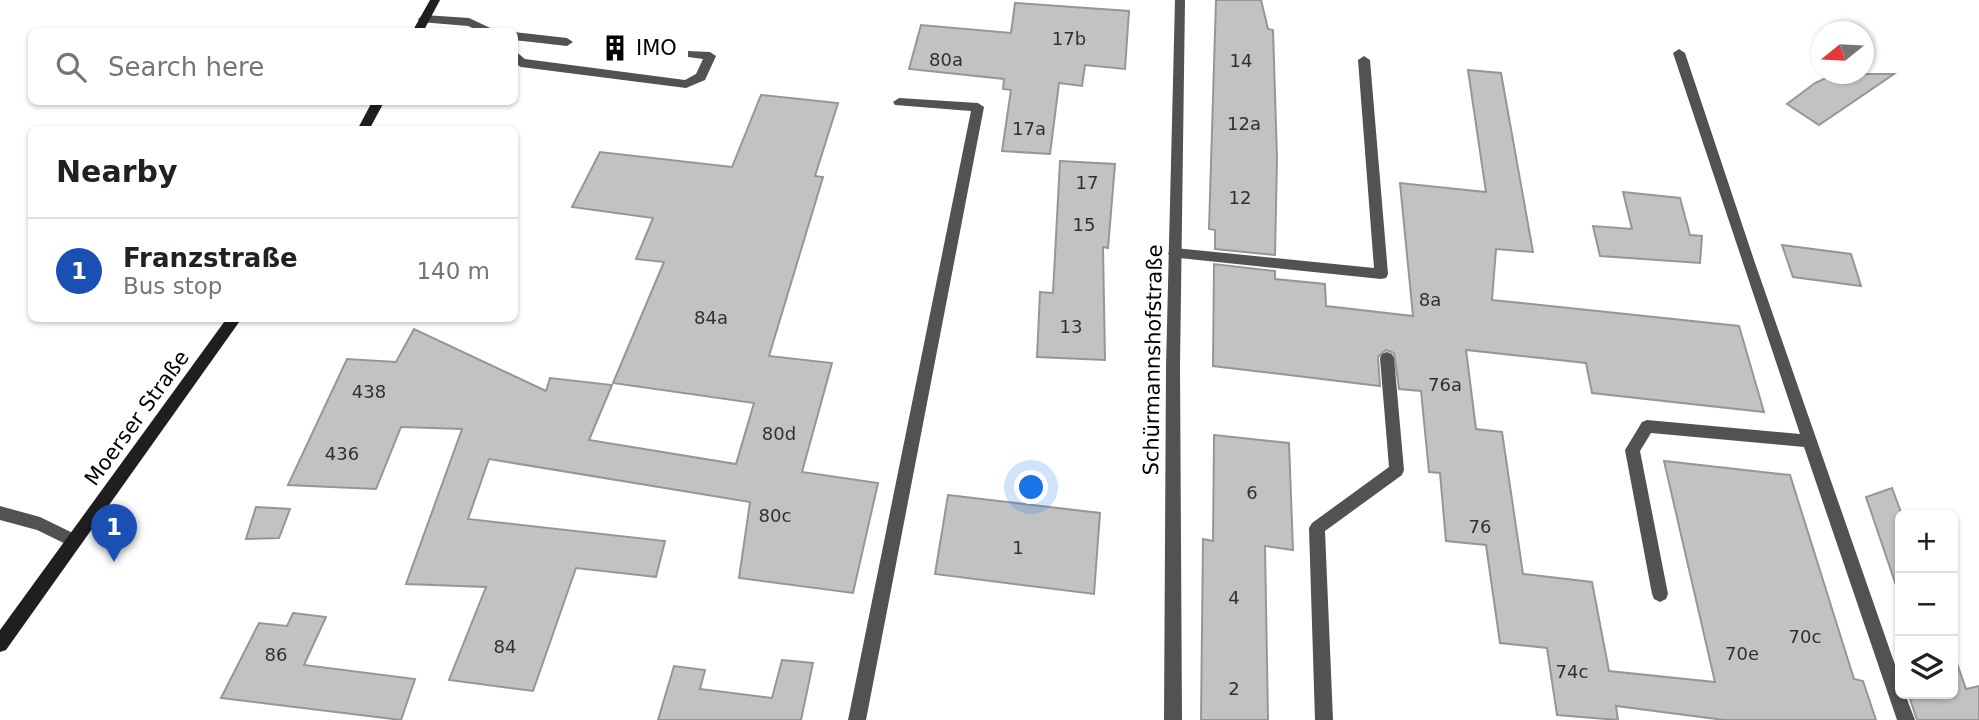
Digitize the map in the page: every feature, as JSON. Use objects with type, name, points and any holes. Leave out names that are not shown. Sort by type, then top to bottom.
[{"type":"street","points":[[419,28],[435,0]]},
{"type":"street","name":"Schürmannshofstraße","points":[[1172,720],[1175,253],[1180,0]]},
{"type":"street","points":[[424,19],[469,22],[484,28]]},
{"type":"street","points":[[518,36],[567,42]]},
{"type":"street","points":[[1679,53],[1906,720]]},
{"type":"street","points":[[518,59],[521,63],[686,84],[701,77],[710,57],[692,54]]},
{"type":"street","points":[[1175,253],[1381,274],[1364,60]]},
{"type":"street","points":[[857,720],[978,107],[899,102]]},
{"type":"street","points":[[365,126],[376,105]]},
{"type":"street","name":"Moerser Straße","points":[[0,644],[232,322]]},
{"type":"street","points":[[1324,720],[1317,528],[1397,470],[1387,358]]},
{"type":"street","points":[[1660,594],[1632,450],[1647,426],[1809,441]]},
{"type":"street","points":[[0,513],[40,524],[75,541]]},
{"type":"building","points":[[1216,0],[1261,0],[1268,29],[1273,30],[1277,158],[1275,255],[1215,249],[1215,230],[1209,229]]},
{"type":"building","points":[[1015,3],[1129,11],[1125,69],[1085,65],[1082,86],[1059,83],[1050,154],[1002,151],[1011,90],[1003,89],[1004,79],[909,69],[921,25],[1011,33]]},
{"type":"building","points":[[1468,70],[1501,73],[1533,252],[1496,249],[1492,300],[1739,326],[1764,412],[1592,393],[1586,363],[1466,350],[1476,429],[1502,432],[1523,574],[1592,582],[1609,671],[1715,682],[1664,461],[1790,475],[1854,679],[1863,681],[1876,720],[1724,720],[1616,706],[1618,720],[1557,715],[1547,648],[1500,643],[1486,545],[1446,541],[1440,473],[1429,472],[1421,391],[1399,389],[1394,353],[1386,350],[1378,357],[1380,386],[1213,366],[1214,264],[1275,271],[1275,279],[1325,284],[1326,306],[1413,316],[1400,183],[1486,192]]},
{"type":"building","points":[[1874,74],[1894,74],[1819,125],[1787,104],[1814,84],[1874,84]]},
{"type":"building","points":[[761,95],[838,103],[815,176],[823,177],[769,356],[832,363],[802,472],[878,483],[853,593],[739,578],[750,502],[489,459],[468,519],[665,541],[656,577],[576,568],[533,691],[449,680],[486,587],[406,584],[462,429],[401,427],[376,489],[288,485],[347,359],[396,362],[414,329],[546,391],[550,378],[612,385],[589,440],[736,464],[754,403],[613,383],[664,262],[636,259],[653,218],[572,207],[600,152],[732,167]]},
{"type":"building","points":[[1060,161],[1115,164],[1108,248],[1103,247],[1105,360],[1037,357],[1040,292],[1053,293]]},
{"type":"building","points":[[1623,192],[1680,198],[1690,235],[1702,236],[1700,263],[1600,256],[1593,226],[1632,229]]},
{"type":"building","points":[[1782,245],[1851,254],[1861,286],[1793,277]]},
{"type":"building","points":[[1214,435],[1289,443],[1293,550],[1265,546],[1268,720],[1201,720],[1203,539],[1213,541]]},
{"type":"building","points":[[1892,488],[1900,510],[1895,510],[1895,582],[1866,497]]},
{"type":"building","points":[[948,495],[1100,513],[1094,594],[935,574]]},
{"type":"building","points":[[256,507],[290,509],[279,538],[246,539]]},
{"type":"building","points":[[293,613],[326,617],[304,665],[415,679],[401,720],[221,698],[259,623],[287,626]]},
{"type":"building","points":[[782,660],[813,663],[801,720],[658,720],[674,666],[705,670],[700,689],[772,698]]},
{"type":"building","points":[[1958,666],[1966,689],[1979,686],[1979,720],[1917,720],[1910,699],[1958,699]]},
{"type":"place","name":"IMO","points":[[615,48]]},
{"type":"place","name":"Franzstraße","points":[[114,562]]}]
